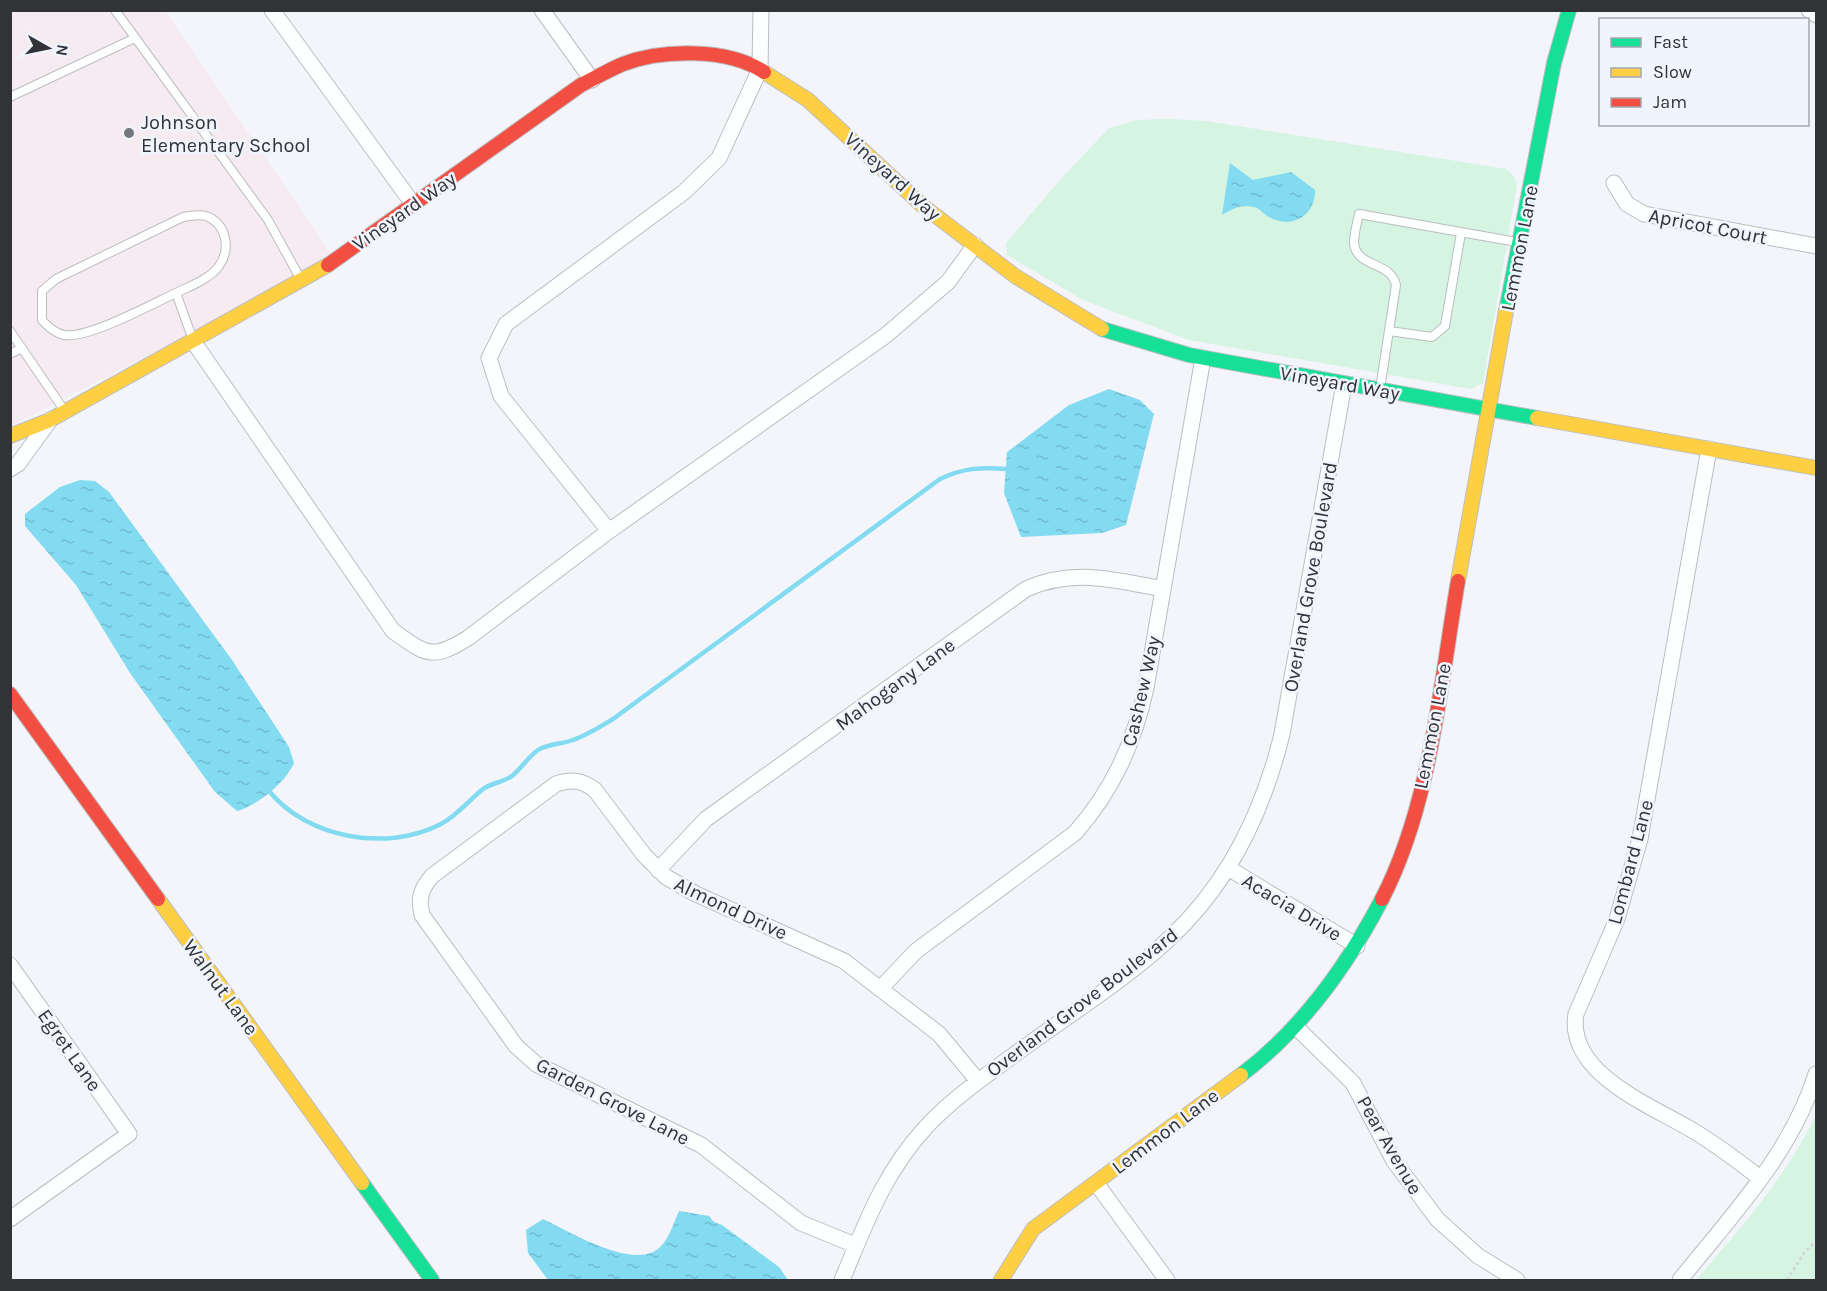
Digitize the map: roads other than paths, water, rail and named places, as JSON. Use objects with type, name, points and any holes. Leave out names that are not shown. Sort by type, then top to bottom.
[{"type":"street","points":[[272,10],[413,204]]},
{"type":"street","points":[[542,10],[592,80]]},
{"type":"street","points":[[609,531],[501,396],[489,358],[506,324],[684,192],[719,158],[760,69],[761,10]]},
{"type":"street","name":"Lemmon Lane","points":[[1001,1281],[1013,1257],[1034,1229],[1255,1064],[1295,1026],[1325,992],[1357,946],[1395,873],[1413,820],[1428,752],[1488,409],[1554,63],[1569,10]]},
{"type":"street","points":[[1809,10],[1816,15]]},
{"type":"street","name":"Vineyard Way","points":[[10,436],[50,420],[301,281],[592,80],[624,64],[664,54],[717,55],[760,69],[808,100],[923,206],[1015,276],[1097,327],[1203,358],[1816,468]]},
{"type":"street","name":"Apricot Court","points":[[1614,183],[1627,204],[1644,214],[1816,246]]},
{"type":"street","points":[[193,341],[393,631],[423,652],[447,651],[468,638],[609,531],[885,336],[948,282],[975,245]]},
{"type":"street","name":"Cashew Way","points":[[880,989],[910,956],[1058,848],[1091,815],[1121,767],[1132,740],[1146,688],[1203,358]]},
{"type":"street","name":"Overland Grove Boulevard","points":[[842,1281],[874,1201],[899,1160],[927,1126],[978,1081],[1150,956],[1190,919],[1228,868],[1256,815],[1282,734],[1344,384]]},
{"type":"street","name":"Vineyard Way","points":[[10,469],[18,464],[50,420]]},
{"type":"street","name":"Lombard Lane","points":[[1709,449],[1640,839],[1617,919],[1576,1014],[1574,1029],[1579,1046],[1604,1076],[1720,1147],[1760,1178]]},
{"type":"street","name":"Mahogany Lane","points":[[658,870],[706,819],[1026,589],[1048,579],[1069,576],[1093,577],[1163,589]]},
{"type":"street","name":"Walnut Lane","points":[[10,694],[432,1281]]},
{"type":"street","name":"Almond Drive","points":[[493,831],[556,784],[577,780],[595,790],[658,870],[696,894],[830,954],[939,1034],[978,1081]]},
{"type":"street","name":"Garden Grove Lane","points":[[493,831],[432,876],[420,894],[420,905],[422,915],[516,1046],[546,1071],[701,1144],[801,1224],[855,1245]]},
{"type":"street","name":"Acacia Drive","points":[[1228,868],[1357,946]]},
{"type":"street","name":"Egret Lane","points":[[10,1219],[129,1134],[12,970]]},
{"type":"street","name":"Pear Avenue","points":[[1295,1026],[1353,1083],[1394,1161],[1437,1219],[1478,1256],[1517,1281]]},
{"type":"street","points":[[1680,1281],[1777,1157],[1802,1113],[1816,1074]]},
{"type":"street","points":[[1096,1183],[1167,1281]]},
{"type":"lane","points":[[116,10],[268,220],[301,281]]},
{"type":"lane","points":[[10,97],[135,38]]},
{"type":"lane","points":[[1380,390],[1396,285],[1395,276],[1388,270],[1361,258],[1355,250],[1354,241],[1359,214],[1521,243]]},
{"type":"lane","points":[[205,215],[219,224],[226,238],[226,253],[219,267],[208,277],[176,293],[80,335],[63,335],[50,329],[42,320],[42,291],[56,279],[183,217],[205,215]]},
{"type":"lane","points":[[1389,331],[1432,337],[1445,326],[1461,233]]},
{"type":"lane","points":[[176,293],[193,341]]},
{"type":"lane","points":[[10,332],[65,411]]},
{"type":"lane","points":[[10,354],[22,348]]},
{"type":"water","points":[[1230,163],[1253,180],[1291,172],[1315,190],[1311,207],[1301,218],[1286,222],[1278,221],[1248,206],[1222,215]]},
{"type":"water","points":[[1109,389],[1140,400],[1154,414],[1126,525],[1102,533],[1021,537],[1004,493],[1007,452],[1069,405]]},
{"type":"water","points":[[80,480],[95,481],[109,492],[232,660],[289,747],[294,763],[285,778],[253,804],[237,811],[215,792],[130,673],[76,585],[25,526],[25,514],[60,487]]},
{"type":"water","points":[[679,1211],[709,1216],[714,1222],[722,1225],[779,1267],[788,1280],[548,1280],[528,1253],[526,1230],[543,1219],[604,1248],[637,1255],[651,1253],[665,1241]]},
{"type":"waterway","points":[[269,791],[285,807],[305,820],[326,830],[349,836],[373,839],[397,837],[420,833],[441,824],[483,789],[512,776],[538,750],[578,738],[613,719],[940,479],[972,469],[1006,469]]},
{"type":"place","name":"Johnson Elementary School","points":[[129,133]]}]
